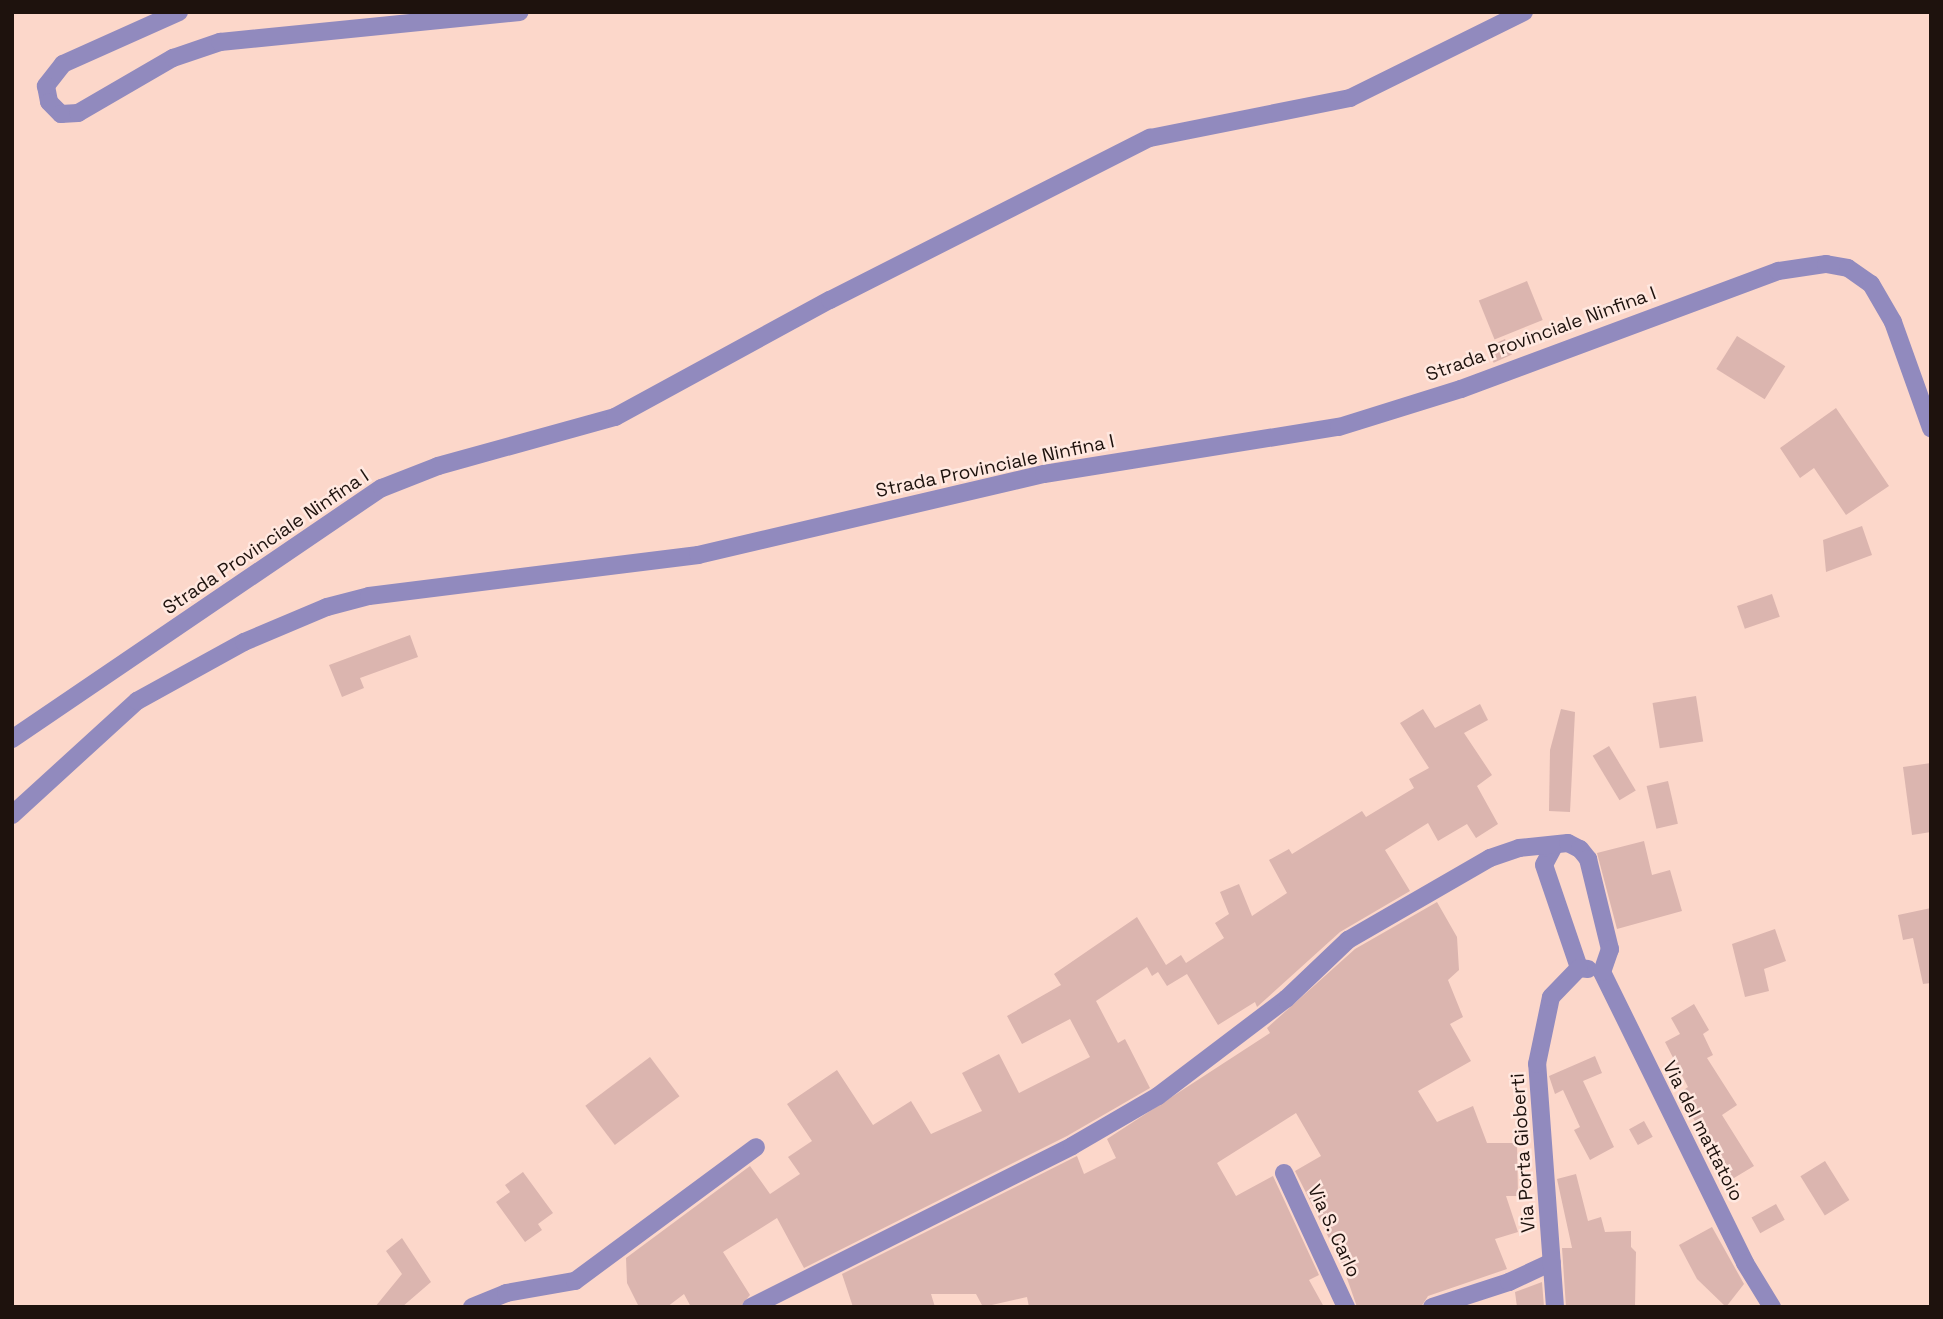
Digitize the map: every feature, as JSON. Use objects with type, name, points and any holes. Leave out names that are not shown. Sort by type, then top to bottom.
[{"type":"street","points":[[179,12],[63,64],[46,86],[49,102],[61,114],[78,113],[173,58],[220,42],[520,12]]},
{"type":"street","name":"Strada Provinciale Ninfina I","points":[[12,740],[382,488],[438,466],[615,417],[830,300],[1150,138],[1350,98],[1524,12]]},
{"type":"street","name":"Strada Provinciale Ninfina I","points":[[12,815],[137,701],[244,642],[327,607],[369,596],[686,557],[1044,474],[1339,427],[1461,389],[1778,271],[1826,264],[1848,268],[1871,285],[1893,322],[1931,428]]},
{"type":"street","points":[[751,1307],[1072,1146],[1158,1096],[1286,999],[1348,940],[1490,858],[1519,848],[1568,844],[1588,859],[1610,949],[1602,972],[1579,968],[1544,865],[1554,846]]},
{"type":"street","name":"Via Porta Gioberti","points":[[1555,1307],[1537,1064],[1548,1004],[1579,968]]},
{"type":"street","name":"Via del mattatoio","points":[[1602,972],[1745,1263],[1772,1307]]},
{"type":"street","points":[[472,1307],[506,1293],[575,1281],[756,1147]]},
{"type":"street","name":"Via S. Carlo","points":[[1284,1174],[1346,1307]]},
{"type":"street","points":[[1432,1307],[1509,1282],[1552,1262]]},
{"type":"building","points":[[1527,281],[1543,320],[1495,339],[1479,300]]},
{"type":"building","points":[[1737,336],[1785,366],[1765,399],[1716,369]]},
{"type":"building","points":[[1505,339],[1512,355],[1494,363],[1487,347]]},
{"type":"building","points":[[1836,408],[1889,486],[1846,515],[1814,468],[1800,478],[1780,448]]},
{"type":"building","points":[[1862,526],[1872,555],[1826,572],[1823,540]]},
{"type":"building","points":[[1772,594],[1780,617],[1745,629],[1737,606]]},
{"type":"building","points":[[410,635],[418,657],[360,678],[364,688],[342,697],[329,665]]},
{"type":"building","points":[[1696,696],[1703,741],[1660,748],[1653,703]]},
{"type":"building","points":[[1480,704],[1488,720],[1464,733],[1492,775],[1477,786],[1498,824],[1476,838],[1467,824],[1438,841],[1428,823],[1385,850],[1410,891],[1340,932],[1257,1007],[1255,1002],[1218,1025],[1187,974],[1167,986],[1158,972],[1152,976],[1147,967],[1096,1001],[1118,1043],[1125,1039],[1150,1088],[1067,1136],[804,1268],[777,1218],[723,1252],[750,1295],[740,1307],[691,1307],[684,1294],[667,1307],[639,1307],[627,1283],[626,1258],[750,1166],[770,1194],[800,1174],[788,1157],[812,1141],[787,1104],[837,1070],[873,1125],[911,1101],[931,1134],[982,1111],[962,1073],[999,1054],[1019,1093],[1090,1057],[1070,1019],[1022,1044],[1007,1016],[1061,985],[1054,974],[1137,917],[1166,965],[1181,955],[1186,963],[1224,938],[1215,923],[1229,914],[1220,892],[1239,884],[1252,916],[1287,893],[1269,860],[1289,849],[1292,854],[1362,811],[1366,817],[1414,788],[1409,779],[1429,768],[1400,723],[1423,709],[1435,728]]},
{"type":"building","points":[[1561,709],[1575,712],[1570,812],[1549,811],[1550,750]]},
{"type":"building","points":[[1609,746],[1636,791],[1619,800],[1593,756]]},
{"type":"building","points":[[1931,763],[1931,832],[1912,835],[1903,767]]},
{"type":"building","points":[[1668,781],[1678,824],[1656,829],[1647,786]]},
{"type":"building","points":[[1644,841],[1652,875],[1670,870],[1682,911],[1617,929],[1597,853]]},
{"type":"building","points":[[1437,902],[1457,937],[1459,970],[1448,980],[1463,1017],[1450,1024],[1471,1061],[1418,1091],[1437,1122],[1473,1106],[1487,1143],[1517,1143],[1518,1196],[1506,1196],[1518,1232],[1495,1239],[1507,1269],[1428,1296],[1421,1307],[1357,1307],[1342,1264],[1295,1171],[1321,1156],[1296,1113],[1217,1163],[1236,1196],[1273,1176],[1319,1275],[1309,1280],[1324,1307],[1029,1307],[1027,1297],[983,1307],[976,1294],[931,1294],[935,1307],[853,1307],[842,1274],[1077,1156],[1084,1174],[1116,1158],[1107,1139],[1270,1033],[1267,1028],[1355,949]]},
{"type":"building","points":[[1931,908],[1931,983],[1923,984],[1913,938],[1903,940],[1898,915]]},
{"type":"building","points":[[1775,929],[1786,961],[1764,969],[1769,991],[1745,997],[1732,944]]},
{"type":"building","points":[[1694,1004],[1709,1030],[1703,1034],[1713,1055],[1707,1058],[1737,1105],[1722,1115],[1754,1166],[1724,1184],[1704,1152],[1712,1148],[1678,1094],[1688,1087],[1665,1042],[1680,1034],[1671,1018]]},
{"type":"building","points":[[1595,1056],[1602,1073],[1583,1081],[1614,1147],[1590,1160],[1574,1130],[1580,1127],[1563,1090],[1555,1094],[1549,1076]]},
{"type":"building","points":[[650,1057],[679,1096],[615,1145],[585,1106]]},
{"type":"building","points":[[1644,1121],[1653,1137],[1638,1145],[1629,1129]]},
{"type":"building","points":[[1825,1161],[1849,1200],[1825,1215],[1800,1176]]},
{"type":"building","points":[[523,1172],[553,1213],[538,1224],[542,1230],[525,1242],[496,1202],[510,1192],[505,1185]]},
{"type":"building","points":[[1576,1174],[1588,1221],[1601,1217],[1605,1232],[1631,1231],[1631,1247],[1636,1252],[1635,1307],[1566,1307],[1562,1248],[1572,1248],[1557,1179]]},
{"type":"building","points":[[1776,1204],[1785,1220],[1760,1233],[1752,1218]]},
{"type":"building","points":[[1712,1227],[1744,1284],[1726,1307],[1697,1279],[1679,1245]]},
{"type":"building","points":[[402,1238],[431,1282],[402,1307],[375,1307],[402,1274],[386,1251]]},
{"type":"building","points":[[1542,1282],[1544,1307],[1517,1307],[1515,1292]]}]
